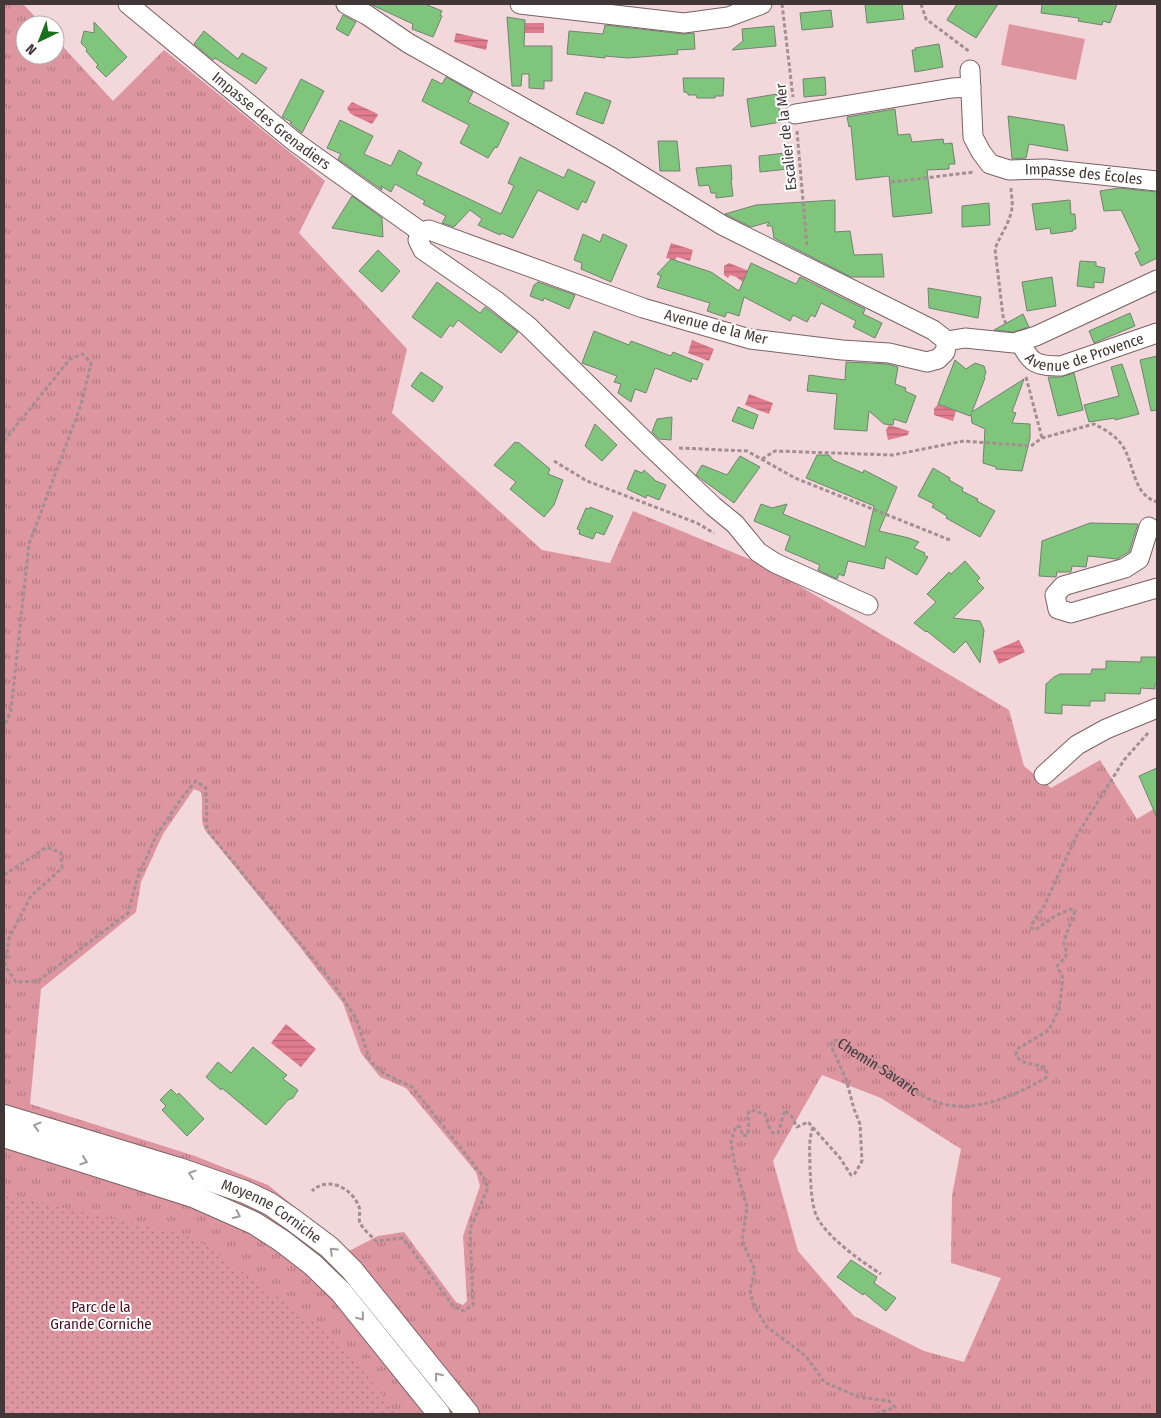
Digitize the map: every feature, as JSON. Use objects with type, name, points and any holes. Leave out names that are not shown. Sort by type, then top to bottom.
[{"type":"main road","name":"Moyenne Corniche","points":[[4,1116],[110,1147],[213,1181],[245,1192],[270,1204],[329,1247],[352,1270],[468,1414]]},
{"type":"main road","name":"Moyenne Corniche","points":[[4,1136],[193,1196],[254,1223],[313,1265],[341,1292],[439,1414]]},
{"type":"street","name":"Impasse des Grenadiers","points":[[128,4],[295,142],[421,232]]},
{"type":"street","points":[[346,4],[367,15],[408,43],[611,157],[722,225],[934,330],[947,342],[965,338],[1017,342]]},
{"type":"street","points":[[520,4],[684,23],[728,17],[762,4]]},
{"type":"street","points":[[796,114],[952,88],[971,79],[973,137],[990,164],[1009,170]]},
{"type":"street","name":"Impasse des Écoles","points":[[1009,170],[1045,169],[1157,181]]},
{"type":"street","name":"Avenue de la Mer","points":[[421,232],[429,230],[642,308],[750,339],[842,350],[889,353],[927,362],[938,359],[945,352],[947,342]]},
{"type":"street","points":[[421,232],[418,240],[423,250],[495,300],[528,326],[651,447],[713,506],[735,524],[758,552],[775,563],[868,604]]},
{"type":"street","name":"Avenue de Provence","points":[[1157,280],[1044,332],[1017,342],[1033,362],[1045,366],[1061,366],[1157,333]]},
{"type":"street","points":[[1149,527],[1139,560],[1124,568],[1063,586],[1054,595],[1058,608],[1071,613],[1157,588]]},
{"type":"street","points":[[1044,775],[1077,745],[1106,729],[1156,708]]},
{"type":"path","name":"Escalier de la Mer","points":[[782,4],[796,114],[809,268]]},
{"type":"path","points":[[921,4],[926,19],[970,50],[972,58],[971,79]]},
{"type":"path","points":[[891,182],[983,171],[990,164]]},
{"type":"path","points":[[1006,325],[1003,316],[995,249],[1009,221],[1013,207],[1009,170]]},
{"type":"path","points":[[4,441],[70,359],[82,354],[90,363],[80,405],[28,544],[11,710],[4,727]]},
{"type":"path","points":[[1024,372],[1042,438]]},
{"type":"path","points":[[762,459],[775,451],[893,455],[964,441],[1031,446],[1042,438],[1094,424],[1109,432],[1122,446],[1140,490],[1150,500],[1157,502]]},
{"type":"path","points":[[651,447],[747,450],[795,478],[950,540]]},
{"type":"path","points":[[554,461],[587,481],[697,523],[722,537]]},
{"type":"path","name":"Chemin Savaric","points":[[813,1127],[840,1158],[851,1176],[854,1175],[862,1161],[860,1124],[846,1079],[831,1046],[832,1041],[837,1040],[933,1101],[951,1106],[976,1106],[997,1100],[1022,1091],[1046,1078],[1048,1073],[1044,1067],[1020,1061],[1016,1054],[1017,1050],[1049,1030],[1059,1009],[1063,978],[1057,966],[1065,958],[1067,952],[1064,941],[1075,911],[1070,909],[1035,930],[1031,928],[1032,924],[1044,906],[1077,835],[1124,760],[1144,738],[1154,722],[1156,708]]},
{"type":"path","points":[[4,875],[47,847],[61,853],[62,868],[31,896],[9,938],[4,966],[16,982],[38,981],[128,913],[137,879],[156,836],[183,796],[196,782],[206,788],[207,830],[332,982],[356,1018],[370,1060],[383,1073],[412,1087],[483,1176],[488,1188],[470,1229],[473,1305],[464,1311],[454,1306],[403,1238],[376,1241],[360,1223],[359,1207],[348,1192],[332,1183],[319,1184],[312,1191]]},
{"type":"path","points":[[876,1414],[895,1407],[889,1401],[859,1397],[824,1382],[806,1356],[767,1327],[753,1304],[750,1290],[755,1270],[742,1241],[748,1208],[735,1166],[731,1141],[736,1126],[740,1127],[743,1136],[748,1135],[749,1122],[747,1115],[750,1110],[765,1114],[773,1133],[778,1133],[785,1110],[797,1127],[808,1122],[813,1127],[809,1137],[810,1178],[816,1215],[825,1228],[858,1259],[881,1274]]},
{"type":"green space","points":[[4,4],[23,4],[33,15],[15,15],[15,65],[65,65],[65,49],[113,101],[164,50],[325,181],[299,233],[407,349],[392,413],[542,550],[610,563],[633,511],[766,566],[1009,710],[1024,766],[1051,788],[1100,760],[1137,819],[1157,807],[1157,1414],[4,1414]],"holes":[[[194,789],[201,792],[202,821],[205,830],[343,1003],[361,1053],[380,1077],[406,1088],[476,1172],[480,1186],[463,1236],[467,1301],[463,1305],[456,1302],[404,1232],[378,1236],[349,1251],[268,1185],[195,1156],[30,1104],[41,989],[136,912],[141,882],[163,834]],[[822,1075],[881,1098],[961,1149],[952,1195],[951,1263],[1001,1278],[964,1362],[924,1351],[854,1316],[798,1251],[773,1161]]]},
{"type":"green space","points":[[1009,24],[1085,39],[1076,80],[1001,65]]},
{"type":"green space","name":"Parc de la Grande Corniche","points":[[4,1195],[192,1236],[342,1343],[397,1414],[4,1414]]},
{"type":"shaded area","points":[[525,23],[544,23],[544,33],[524,33]]},
{"type":"shaded area","points":[[456,33],[488,40],[486,50],[454,42]]},
{"type":"shaded area","points":[[352,102],[378,115],[372,124],[350,113],[347,108]]},
{"type":"shaded area","points":[[671,243],[693,250],[690,261],[677,257],[675,260],[666,258]]},
{"type":"shaded area","points":[[729,263],[749,271],[748,279],[743,282],[736,277],[730,275],[728,278],[724,275],[724,266]]},
{"type":"shaded area","points":[[692,340],[714,349],[709,361],[688,353]]},
{"type":"shaded area","points":[[749,394],[773,403],[769,414],[745,405]]},
{"type":"shaded area","points":[[938,404],[956,411],[953,421],[934,415],[934,409]]},
{"type":"shaded area","points":[[889,425],[909,431],[908,435],[888,440],[886,430]]},
{"type":"shaded area","points":[[1019,640],[1025,652],[999,664],[993,651]]},
{"type":"shaded area","points":[[286,1024],[316,1049],[301,1067],[271,1043]]},
{"type":"building","points":[[370,4],[425,4],[442,11],[440,15],[442,16],[433,37],[412,29],[413,24]]},
{"type":"building","points":[[865,4],[902,4],[904,19],[867,23]]},
{"type":"building","points":[[957,4],[998,4],[976,38],[947,20]]},
{"type":"building","points":[[1042,4],[1117,4],[1110,23],[1103,21],[1102,25],[1078,21],[1079,18],[1041,13]]},
{"type":"building","points":[[831,10],[833,27],[802,30],[800,13]]},
{"type":"building","points":[[343,15],[356,22],[348,36],[336,29]]},
{"type":"building","points":[[507,17],[525,20],[524,46],[552,46],[552,81],[544,81],[544,89],[529,88],[529,74],[522,74],[521,86],[512,86]]},
{"type":"building","points":[[94,22],[127,57],[106,77],[96,67],[98,65],[81,43],[84,31],[94,33]]},
{"type":"building","points":[[605,25],[683,34],[694,33],[695,49],[677,50],[678,54],[628,58],[605,56],[605,58],[567,54],[569,31],[603,34]]},
{"type":"building","points":[[774,26],[776,46],[732,50],[743,41],[742,29]]},
{"type":"building","points":[[204,31],[238,59],[242,53],[267,68],[256,84],[215,58],[213,60],[194,44]]},
{"type":"building","points":[[939,44],[943,67],[915,72],[912,50]]},
{"type":"building","points":[[446,77],[473,92],[468,102],[509,123],[497,148],[495,147],[488,158],[460,143],[469,125],[422,101],[432,79],[442,84]]},
{"type":"building","points":[[825,77],[826,95],[804,97],[803,79]]},
{"type":"building","points":[[683,78],[724,78],[723,96],[697,98],[696,95],[688,95],[688,93],[684,92]]},
{"type":"building","points":[[301,79],[324,91],[302,133],[290,123],[292,122],[282,117]]},
{"type":"building","points":[[585,92],[611,101],[603,124],[576,114]]},
{"type":"building","points":[[777,94],[781,122],[751,127],[747,99]]},
{"type":"building","points":[[895,109],[898,135],[910,134],[912,142],[943,139],[944,144],[952,143],[955,164],[949,164],[949,169],[927,170],[932,213],[893,217],[889,176],[856,180],[851,126],[849,127],[847,117]]},
{"type":"building","points":[[1008,116],[1064,125],[1068,151],[1029,144],[1026,158],[1012,159]]},
{"type":"building","points":[[340,120],[373,136],[364,154],[391,166],[399,150],[422,163],[416,174],[501,214],[514,186],[508,183],[520,157],[564,178],[568,169],[595,182],[586,203],[582,201],[578,210],[538,190],[513,238],[501,233],[500,235],[478,225],[482,219],[470,210],[454,227],[442,223],[446,216],[423,204],[425,201],[395,184],[391,192],[381,186],[382,190],[338,159],[341,154],[327,148]]},
{"type":"building","points":[[658,141],[677,141],[680,171],[660,171]]},
{"type":"building","points":[[785,153],[788,169],[760,172],[759,156]]},
{"type":"building","points":[[731,165],[733,196],[716,198],[716,193],[711,193],[709,185],[699,186],[696,168]]},
{"type":"building","points":[[1119,188],[1157,192],[1157,258],[1141,266],[1135,253],[1140,250],[1121,210],[1104,211],[1100,191]]},
{"type":"building","points":[[352,196],[382,218],[383,237],[332,228]]},
{"type":"building","points":[[835,200],[835,232],[850,231],[854,255],[882,254],[884,277],[851,277],[774,238],[772,226],[767,226],[769,222],[751,227],[725,214],[756,205]]},
{"type":"building","points":[[1070,200],[1071,214],[1075,214],[1076,229],[1051,234],[1050,228],[1036,230],[1032,204]]},
{"type":"building","points":[[989,203],[990,225],[962,227],[962,206]]},
{"type":"building","points":[[583,234],[600,242],[603,234],[627,245],[611,282],[581,269],[582,263],[574,260]]},
{"type":"building","points":[[378,250],[400,271],[382,292],[359,271]]},
{"type":"building","points":[[671,259],[711,272],[739,291],[751,263],[796,284],[800,277],[865,309],[863,314],[882,323],[875,338],[853,327],[856,321],[821,303],[815,317],[811,315],[807,322],[793,315],[790,321],[744,297],[739,316],[727,312],[725,317],[707,311],[710,303],[657,287],[661,276],[657,274]]},
{"type":"building","points":[[1080,261],[1096,262],[1096,266],[1105,268],[1103,283],[1094,282],[1094,288],[1077,286]]},
{"type":"building","points":[[1052,277],[1056,306],[1027,311],[1022,282]]},
{"type":"building","points":[[437,282],[480,313],[485,307],[518,332],[501,353],[458,320],[453,327],[450,325],[441,338],[412,317]]},
{"type":"building","points":[[538,282],[575,295],[569,309],[544,298],[543,301],[530,296],[534,285]]},
{"type":"building","points":[[928,288],[981,297],[978,318],[929,308]]},
{"type":"building","points":[[1130,313],[1135,326],[1094,343],[1089,331]]},
{"type":"building","points":[[1023,314],[1029,327],[1013,332],[994,330]]},
{"type":"building","points":[[594,331],[629,345],[631,341],[671,356],[673,352],[703,364],[697,380],[692,378],[691,382],[655,368],[646,393],[635,389],[631,402],[618,393],[621,384],[614,382],[617,376],[582,363]]},
{"type":"building","points":[[1157,356],[1157,410],[1151,411],[1140,360]]},
{"type":"building","points":[[955,360],[966,369],[975,363],[984,366],[985,378],[972,412],[1024,379],[1012,412],[1016,413],[1012,423],[1030,424],[1030,438],[1022,471],[996,469],[996,467],[983,463],[985,429],[972,423],[971,414],[970,416],[938,404]]},
{"type":"building","points":[[846,362],[887,364],[898,367],[895,384],[906,388],[905,391],[916,396],[906,423],[894,419],[893,425],[884,424],[869,411],[867,431],[834,429],[837,394],[807,391],[809,375],[845,380]]},
{"type":"building","points":[[1122,364],[1139,414],[1115,420],[1115,418],[1089,422],[1084,405],[1119,396],[1111,367]]},
{"type":"building","points":[[421,372],[443,387],[433,402],[411,386]]},
{"type":"building","points":[[1074,373],[1083,410],[1058,416],[1048,377],[1061,377]]},
{"type":"building","points":[[738,407],[758,415],[753,429],[732,421]]},
{"type":"building","points":[[672,417],[671,440],[659,439],[652,432],[657,419]]},
{"type":"building","points":[[595,424],[617,445],[602,461],[585,446]]},
{"type":"building","points":[[515,442],[518,442],[550,469],[548,474],[563,480],[554,505],[544,517],[510,489],[516,482],[494,465]]},
{"type":"building","points":[[817,455],[829,455],[833,460],[863,473],[864,470],[897,487],[879,531],[919,542],[914,548],[925,553],[924,555],[928,557],[917,575],[886,557],[884,569],[848,561],[844,576],[839,574],[837,579],[818,570],[820,565],[785,550],[790,536],[754,521],[761,504],[772,508],[787,504],[783,514],[865,547],[874,506],[806,478]]},
{"type":"building","points":[[740,456],[760,467],[734,503],[696,475],[702,465],[727,475]]},
{"type":"building","points":[[933,468],[963,488],[962,491],[995,511],[980,537],[946,518],[947,516],[932,507],[934,504],[918,496]]},
{"type":"building","points":[[635,470],[642,473],[644,470],[656,481],[666,485],[659,500],[647,495],[646,498],[627,489]]},
{"type":"building","points":[[590,507],[613,516],[604,535],[596,532],[593,539],[579,534],[580,530],[577,529],[586,508],[589,509]]},
{"type":"building","points":[[1090,523],[1138,524],[1129,552],[1117,559],[1088,556],[1086,567],[1072,566],[1071,572],[1057,572],[1056,577],[1039,576],[1042,541]]},
{"type":"building","points":[[965,561],[980,578],[977,581],[984,588],[953,618],[980,621],[984,630],[980,663],[966,641],[954,653],[914,623],[936,602],[927,594],[949,572],[951,574]]},
{"type":"building","points":[[1141,657],[1157,657],[1157,684],[1155,684],[1155,689],[1141,688],[1140,694],[1105,693],[1105,701],[1090,701],[1090,706],[1062,705],[1062,714],[1045,713],[1046,684],[1054,677],[1060,674],[1091,674],[1092,669],[1106,669],[1106,661],[1141,662]]},
{"type":"building","points":[[1157,768],[1157,818],[1139,776]]},
{"type":"building","points":[[253,1047],[287,1075],[283,1079],[298,1090],[293,1098],[288,1100],[266,1125],[206,1077],[218,1062],[231,1073]]},
{"type":"building","points":[[171,1089],[177,1095],[179,1093],[204,1119],[187,1136],[162,1110],[166,1106],[160,1100]]},
{"type":"building","points":[[851,1260],[877,1277],[874,1283],[896,1298],[886,1311],[864,1293],[863,1295],[837,1277]]}]
